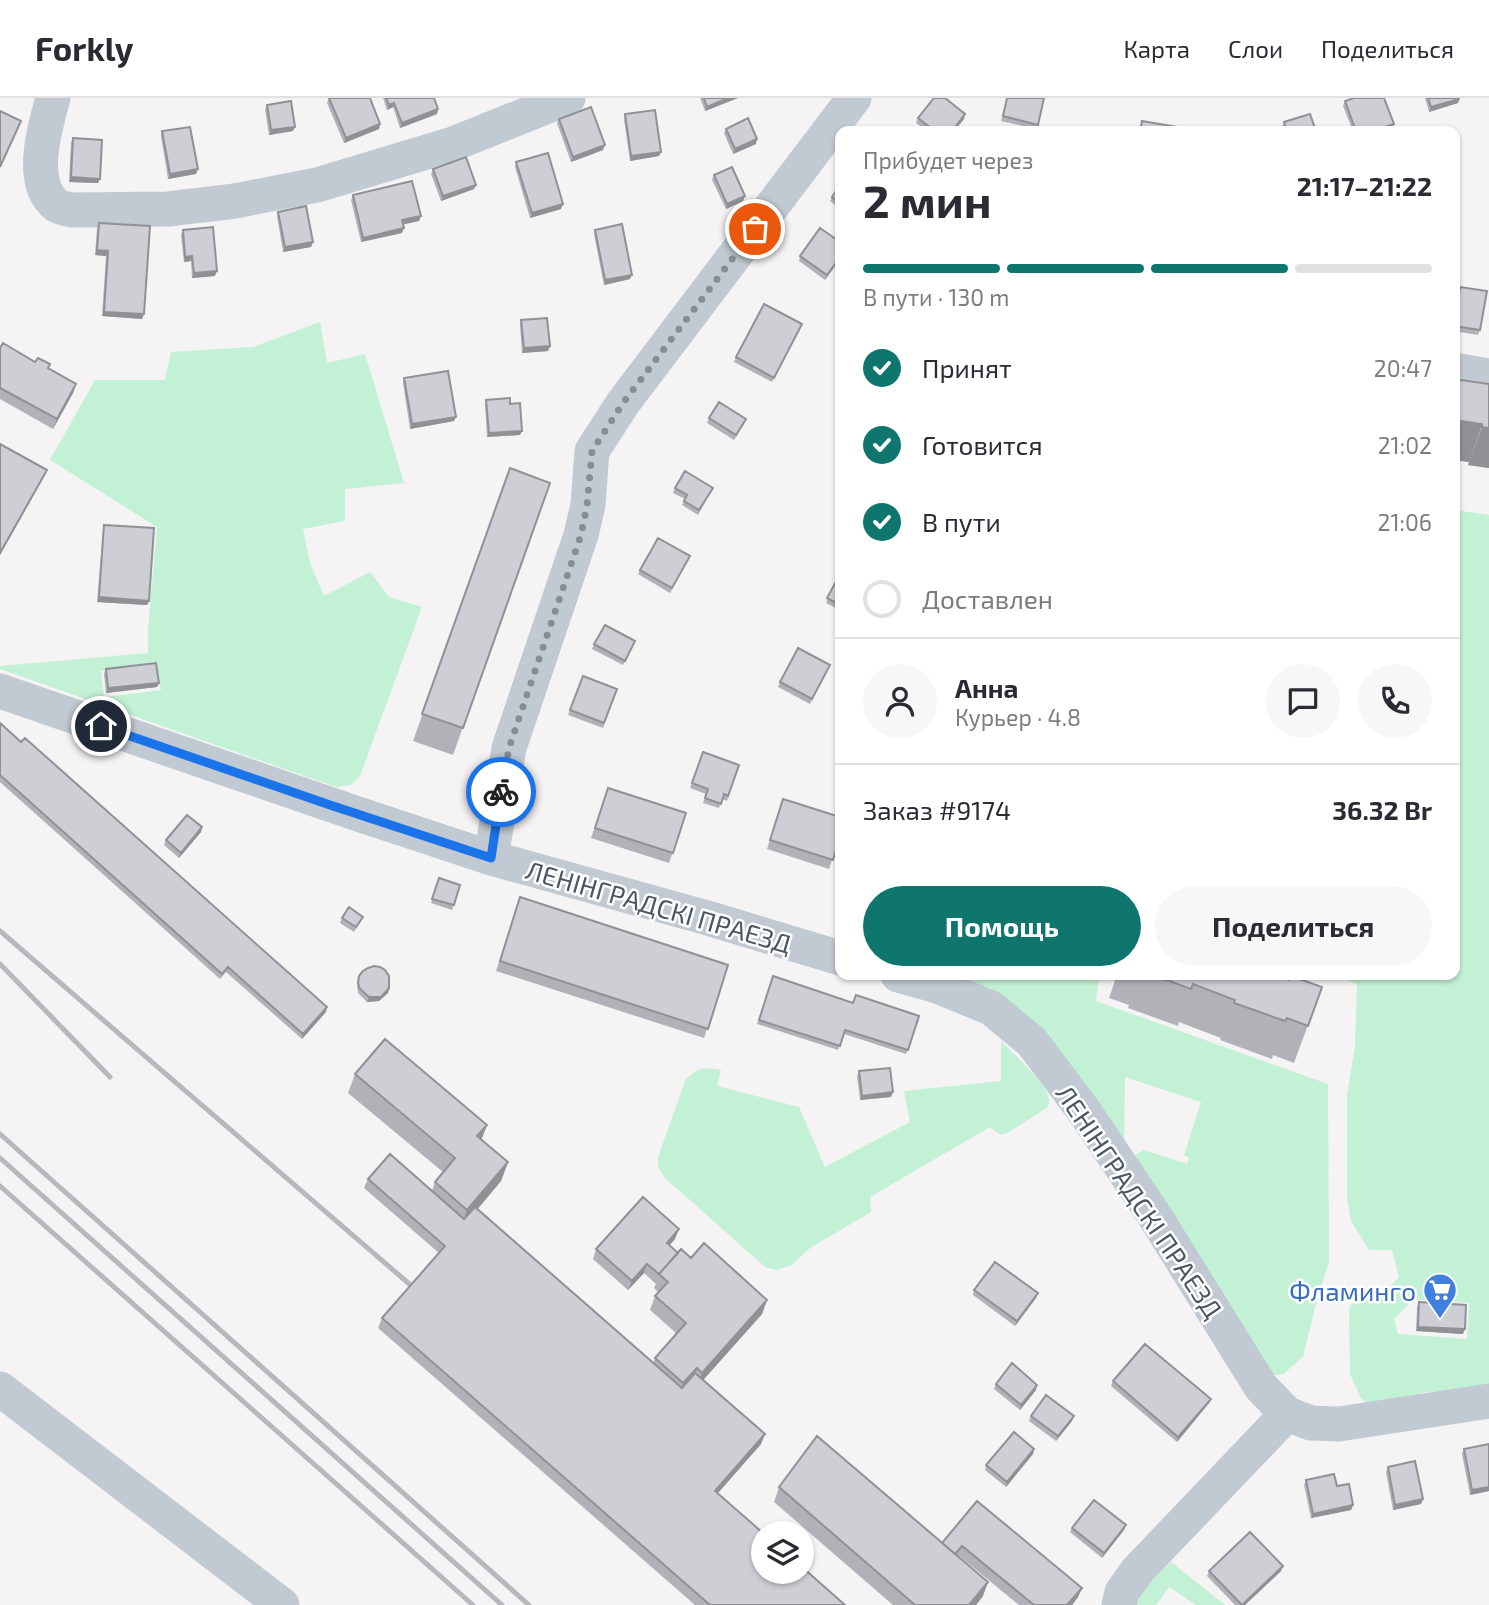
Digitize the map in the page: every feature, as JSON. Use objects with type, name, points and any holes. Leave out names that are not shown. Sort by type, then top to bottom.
[{"type":"street","points":[[53,98],[43,132],[40,169],[46,193],[58,206],[72,210],[168,209],[235,201],[317,185],[453,144],[568,98]]},
{"type":"street","points":[[491,858],[509,748],[581,535],[592,451],[623,403],[854,98]]},
{"type":"street","points":[[1460,371],[1489,376]]},
{"type":"street","name":"ЛЕНІНГРАДСКІ ПРАЕЗД","points":[[0,691],[491,858],[835,957]]},
{"type":"street","name":"ЛЕНІНГРАДСКІ ПРАЕЗД","points":[[939,980],[991,1008],[1032,1042],[1084,1111],[1154,1215],[1262,1387],[1287,1414]]},
{"type":"street","points":[[0,1389],[282,1605]]},
{"type":"street","points":[[1119,1605],[1122,1592],[1137,1571],[1287,1414],[1311,1423],[1339,1424],[1489,1401]]},
{"type":"green space","points":[[320,322],[327,363],[365,354],[404,483],[345,489],[345,521],[303,529],[310,563],[324,596],[370,572],[389,597],[422,607],[360,776],[351,785],[336,787],[0,669],[0,666],[148,653],[157,527],[50,460],[95,380],[165,380],[171,352],[253,347]],"holes":[[[157,664],[161,690],[104,697],[101,671]]]},
{"type":"green space","points":[[1460,511],[1489,515],[1489,1390],[1455,1389],[1421,1393],[1384,1407],[1371,1407],[1361,1398],[1350,1374],[1349,1310],[1352,1304],[1360,1298],[1382,1294],[1399,1277],[1392,1250],[1369,1250],[1351,1221],[1347,1197],[1347,1095],[1355,1046],[1357,985],[1348,980],[1460,980]],"holes":[[[1415,1298],[1469,1303],[1467,1339],[1398,1334],[1394,1319]]]},
{"type":"green space","points":[[970,980],[1098,980],[1096,1001],[1328,1084],[1329,1262],[1303,1357],[1283,1374],[1269,1374],[1132,1157],[1144,1150],[1187,1164],[1189,1158],[1184,1155],[1201,1102],[1125,1077],[1124,1146]]},
{"type":"green space","points":[[1001,1041],[1041,1083],[1049,1098],[1048,1107],[1001,1135],[990,1127],[870,1197],[871,1212],[810,1248],[790,1266],[776,1270],[765,1267],[664,1177],[658,1167],[658,1157],[686,1079],[698,1070],[721,1070],[717,1086],[799,1107],[825,1167],[910,1122],[904,1091],[1001,1081]]},
{"type":"green space","points":[[1171,1562],[1225,1605],[1196,1605],[1169,1587],[1156,1605],[1137,1605],[1146,1587]]},
{"type":"building","points":[[329,98],[370,98],[380,124],[346,138]]},
{"type":"building","points":[[386,98],[434,98],[438,109],[402,123],[394,103],[389,105]]},
{"type":"building","points":[[704,98],[728,98],[707,107]]},
{"type":"building","points":[[934,98],[945,98],[965,114],[956,126],[928,126],[918,118]]},
{"type":"building","points":[[1007,98],[1044,98],[1038,125],[1003,116]]},
{"type":"building","points":[[1354,98],[1384,98],[1394,124],[1354,126],[1345,101]]},
{"type":"building","points":[[1428,98],[1459,98],[1459,99],[1431,107]]},
{"type":"building","points":[[291,101],[295,127],[271,130],[267,105]]},
{"type":"building","points":[[591,107],[605,145],[573,157],[559,119]]},
{"type":"building","points":[[655,110],[661,152],[631,156],[625,114]]},
{"type":"building","points":[[0,111],[21,121],[0,167]]},
{"type":"building","points":[[1310,114],[1314,126],[1285,126],[1284,122]]},
{"type":"building","points":[[748,118],[757,139],[735,149],[726,129]]},
{"type":"building","points":[[1142,121],[1172,126],[1141,126]]},
{"type":"building","points":[[190,127],[198,169],[170,174],[162,131]]},
{"type":"building","points":[[73,138],[102,140],[100,179],[71,177]]},
{"type":"building","points":[[548,153],[563,204],[532,213],[516,162]]},
{"type":"building","points":[[466,157],[476,185],[443,196],[433,169]]},
{"type":"building","points":[[732,167],[745,196],[727,204],[714,175]]},
{"type":"building","points":[[412,181],[421,216],[402,220],[404,228],[363,238],[353,195]]},
{"type":"building","points":[[306,206],[313,242],[285,247],[278,212]]},
{"type":"building","points":[[99,223],[150,226],[144,314],[104,312],[108,251],[97,250]]},
{"type":"building","points":[[622,224],[632,275],[605,280],[595,230]]},
{"type":"building","points":[[213,227],[217,271],[194,273],[192,256],[185,257],[183,230]]},
{"type":"building","points":[[820,228],[835,238],[835,264],[827,275],[800,256]]},
{"type":"building","points":[[1460,287],[1487,291],[1480,330],[1460,327]]},
{"type":"building","points":[[764,304],[802,324],[774,378],[736,357]]},
{"type":"building","points":[[547,318],[550,346],[524,348],[521,320]]},
{"type":"building","points":[[3,343],[35,362],[38,358],[50,364],[48,368],[76,384],[57,419],[0,388],[0,348]]},
{"type":"building","points":[[448,371],[456,417],[412,424],[404,378]]},
{"type":"building","points":[[1460,380],[1489,384],[1489,428],[1482,427],[1482,424],[1460,421]]},
{"type":"building","points":[[510,398],[510,404],[520,403],[522,431],[489,433],[486,400]]},
{"type":"building","points":[[719,402],[746,419],[736,435],[709,418]]},
{"type":"building","points":[[0,444],[47,470],[0,553]]},
{"type":"building","points":[[510,468],[550,483],[463,728],[422,714]]},
{"type":"building","points":[[685,471],[713,488],[699,510],[684,501],[687,495],[675,488]]},
{"type":"building","points":[[104,525],[154,528],[149,601],[99,597]]},
{"type":"building","points":[[658,538],[690,556],[672,588],[640,570]]},
{"type":"building","points":[[835,583],[835,602],[827,598]]},
{"type":"building","points":[[605,625],[635,641],[625,661],[594,644]]},
{"type":"building","points":[[798,648],[830,665],[812,699],[780,682]]},
{"type":"building","points":[[156,663],[159,683],[108,688],[106,669]]},
{"type":"building","points":[[583,676],[617,689],[604,723],[570,710]]},
{"type":"building","points":[[0,723],[21,742],[25,738],[327,1007],[303,1034],[228,967],[222,974],[0,775]]},
{"type":"building","points":[[703,752],[739,765],[728,796],[724,794],[721,804],[705,798],[708,789],[692,783]]},
{"type":"building","points":[[608,788],[686,813],[673,853],[595,828]]},
{"type":"building","points":[[783,799],[835,815],[833,860],[770,840]]},
{"type":"building","points":[[187,815],[202,827],[181,853],[166,840]]},
{"type":"building","points":[[439,878],[460,885],[454,905],[432,899]]},
{"type":"building","points":[[520,897],[728,965],[708,1029],[500,961]]},
{"type":"building","points":[[349,907],[363,917],[356,927],[342,918]]},
{"type":"building","points":[[374,966],[385,970],[389,976],[389,988],[381,997],[369,997],[360,989],[358,983],[363,971]]},
{"type":"building","points":[[773,976],[853,1003],[856,995],[919,1016],[908,1050],[845,1030],[840,1046],[759,1020]]},
{"type":"building","points":[[1167,980],[1302,980],[1322,987],[1308,1026],[1234,1003],[1235,1000],[1193,984],[1191,989]]},
{"type":"building","points":[[385,1039],[487,1125],[477,1136],[508,1162],[467,1210],[435,1182],[455,1158],[355,1074]]},
{"type":"building","points":[[890,1068],[893,1092],[862,1096],[859,1071]]},
{"type":"building","points":[[390,1154],[464,1219],[475,1207],[682,1388],[695,1373],[765,1434],[715,1491],[751,1522],[751,1584],[814,1584],[814,1578],[845,1605],[710,1605],[382,1318],[445,1246],[368,1179]]},
{"type":"building","points":[[643,1197],[679,1229],[667,1243],[678,1253],[659,1274],[647,1264],[632,1281],[596,1249]]},
{"type":"building","points":[[704,1243],[767,1300],[702,1373],[697,1368],[683,1383],[655,1358],[686,1323],[655,1296],[668,1282],[659,1274],[681,1249],[691,1258]]},
{"type":"building","points":[[995,1262],[1038,1293],[1017,1321],[974,1290]]},
{"type":"building","name":"Фламинго","points":[[1419,1302],[1466,1305],[1465,1329],[1418,1327]]},
{"type":"building","points":[[1145,1344],[1211,1399],[1178,1437],[1113,1381]]},
{"type":"building","points":[[1012,1363],[1037,1385],[1021,1405],[996,1384]]},
{"type":"building","points":[[1046,1395],[1074,1416],[1058,1436],[1031,1416]]},
{"type":"building","points":[[1014,1432],[1034,1449],[1007,1482],[986,1465]]},
{"type":"building","points":[[817,1436],[988,1582],[969,1605],[915,1605],[779,1487]]},
{"type":"building","points":[[1489,1444],[1489,1487],[1472,1490],[1464,1449]]},
{"type":"building","points":[[1415,1461],[1423,1499],[1395,1505],[1388,1467]]},
{"type":"building","points":[[1334,1474],[1337,1486],[1349,1484],[1353,1505],[1313,1514],[1306,1480]]},
{"type":"building","points":[[1094,1500],[1126,1525],[1104,1553],[1072,1528]]},
{"type":"building","points":[[977,1501],[1082,1588],[1067,1605],[1034,1605],[962,1546],[955,1554],[942,1543]]},
{"type":"building","points":[[1250,1532],[1283,1566],[1242,1605],[1209,1571]]},
{"type":"railway","points":[[0,931],[414,1288]]},
{"type":"railway","points":[[0,964],[110,1077]]},
{"type":"railway","points":[[0,1134],[529,1605]]},
{"type":"railway","points":[[0,1158],[502,1605]]},
{"type":"railway","points":[[0,1186],[473,1605]]},
{"type":"way so far","points":[[501,792],[509,748],[581,535],[592,451],[623,403],[755,229]]},
{"type":"place","name":"Фламинго","points":[[1440,1320]]},
{"type":"route","points":[[101,726],[491,858],[501,792]]}]
